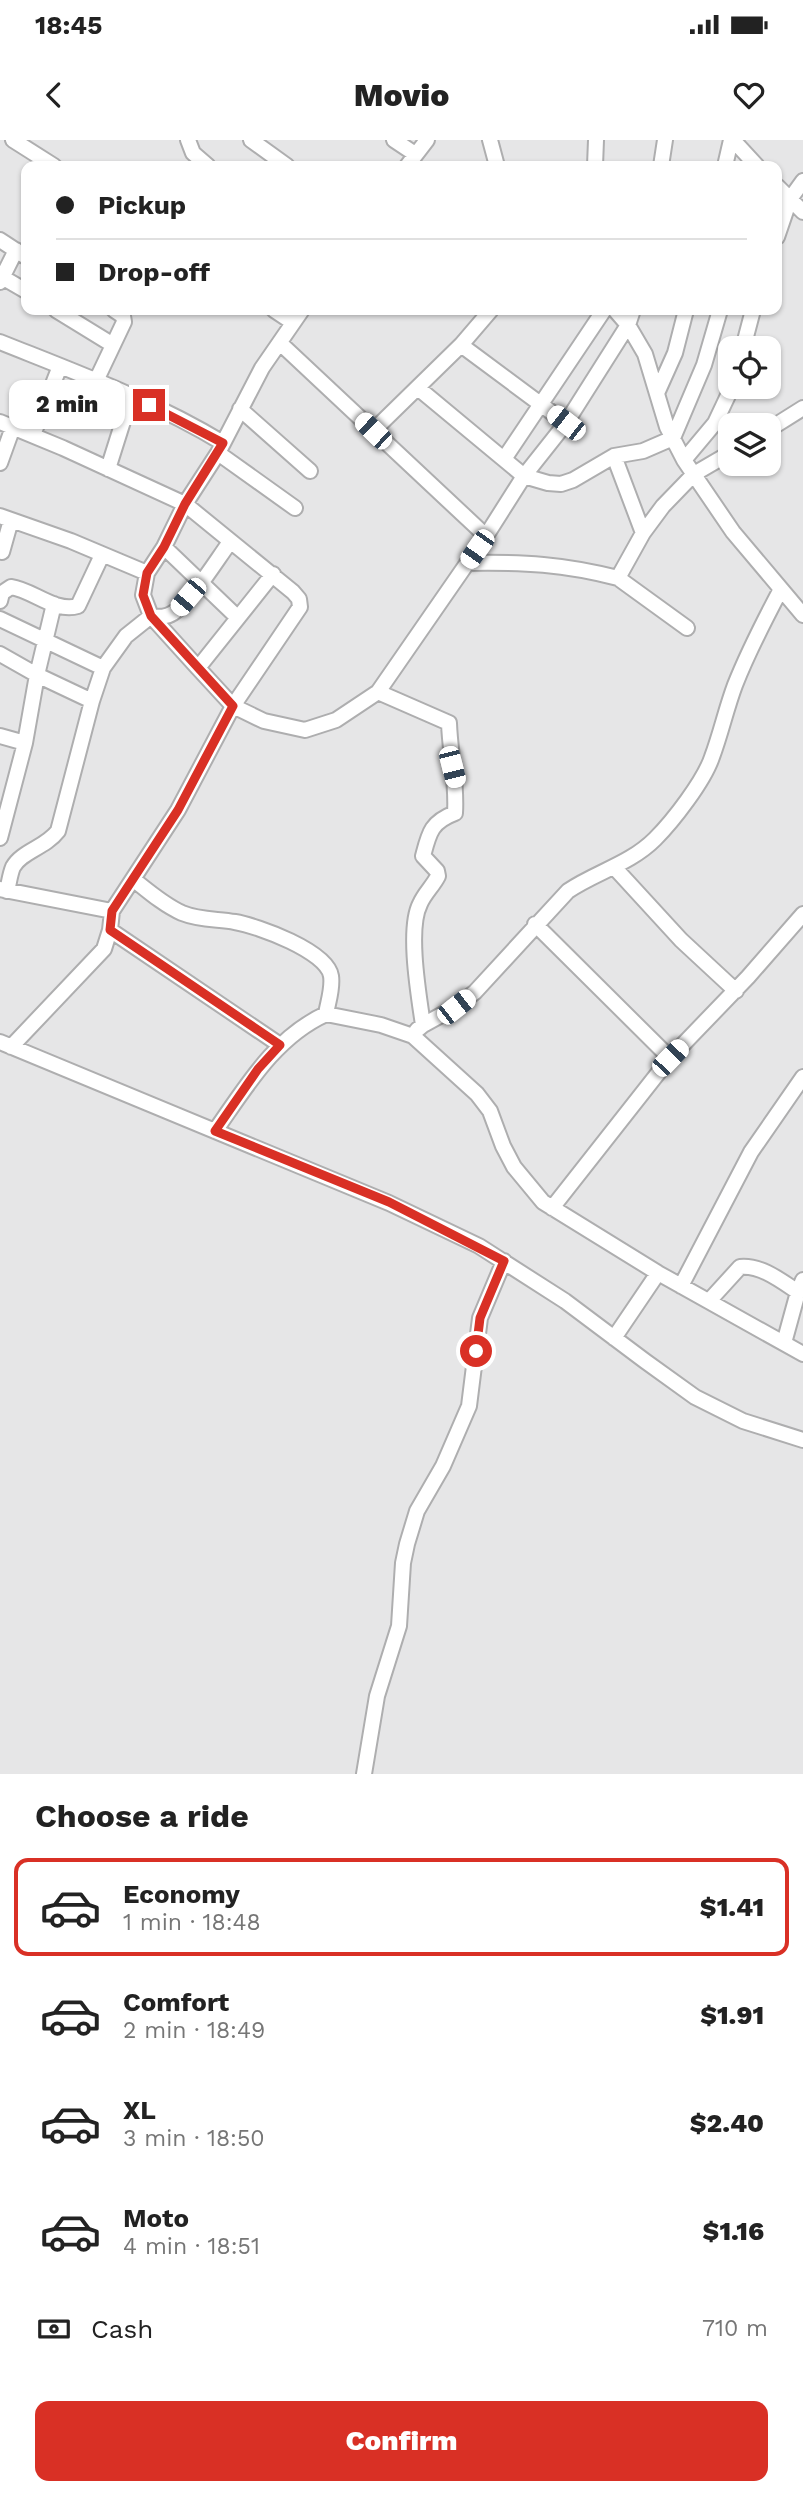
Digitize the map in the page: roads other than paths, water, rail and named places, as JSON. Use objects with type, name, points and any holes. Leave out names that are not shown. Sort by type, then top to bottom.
[{"type":"street","points":[[13,140],[46,161]]},
{"type":"street","points":[[188,140],[193,153],[202,161]]},
{"type":"street","points":[[251,140],[280,161]]},
{"type":"street","points":[[394,140],[411,160],[427,140]]},
{"type":"street","points":[[490,140],[496,161]]},
{"type":"street","points":[[594,161],[596,140]]},
{"type":"street","points":[[662,161],[665,140]]},
{"type":"street","points":[[726,161],[732,140],[752,161]]},
{"type":"street","points":[[782,222],[790,199],[803,181]]},
{"type":"street","points":[[782,191],[803,212]]},
{"type":"street","points":[[0,240],[21,253],[1,279],[21,289]]},
{"type":"street","points":[[64,315],[113,345]]},
{"type":"street","points":[[96,381],[124,322],[122,315]]},
{"type":"street","points":[[282,315],[292,322]]},
{"type":"street","points":[[298,315],[262,368],[220,448],[185,504],[164,547],[147,573],[143,595],[151,616],[233,706],[264,721],[305,730],[336,720],[377,692],[486,536],[524,476],[566,423],[628,325],[631,315]]},
{"type":"street","points":[[373,431],[461,345],[487,315]]},
{"type":"street","points":[[504,459],[601,315]]},
{"type":"street","points":[[619,315],[645,354],[667,427],[684,460],[733,532],[803,615]]},
{"type":"street","points":[[658,391],[675,353],[686,315]]},
{"type":"street","points":[[418,388],[524,476],[561,484],[614,456],[643,452],[673,438],[704,365],[719,315]]},
{"type":"street","points":[[746,336],[753,315]]},
{"type":"street","points":[[0,342],[184,421],[295,508]]},
{"type":"street","points":[[280,342],[486,536]]},
{"type":"street","points":[[461,345],[566,423]]},
{"type":"street","points":[[33,435],[60,366]]},
{"type":"street","points":[[108,469],[131,396]]},
{"type":"street","points":[[684,460],[715,423],[726,399]]},
{"type":"street","points":[[240,409],[310,471]]},
{"type":"street","points":[[781,422],[803,409]]},
{"type":"street","points":[[0,463],[7,424],[185,504],[293,592],[299,599],[300,607],[233,706],[178,810],[112,911],[104,949],[5,1044],[389,1202],[504,1261],[565,1301],[645,1361],[706,1402],[762,1428],[803,1440]]},
{"type":"street","points":[[614,456],[643,533]]},
{"type":"street","points":[[618,578],[643,533],[663,506],[694,474],[718,460]]},
{"type":"street","points":[[2,552],[6,518],[147,573]]},
{"type":"street","points":[[112,911],[4,890],[12,869],[20,859],[50,841],[58,831],[103,667],[126,636],[151,616],[164,618],[175,612],[230,542]]},
{"type":"street","points":[[164,547],[237,617]]},
{"type":"street","points":[[0,601],[2,593],[11,587],[20,588],[54,604],[72,608],[78,606],[102,555]]},
{"type":"street","points":[[467,563],[535,563],[573,567],[618,578],[687,628]]},
{"type":"street","points":[[198,668],[273,575]]},
{"type":"street","points":[[215,1131],[258,1069],[300,1028],[326,1014],[381,1026],[418,1030],[475,992],[568,891],[638,853],[655,839],[696,787],[712,758],[725,710],[738,677],[781,589]]},
{"type":"street","points":[[0,838],[25,743],[37,675],[54,604]]},
{"type":"street","points":[[0,619],[103,667]]},
{"type":"street","points":[[0,654],[92,701]]},
{"type":"street","points":[[377,692],[449,723],[451,758],[456,782],[454,813],[439,819],[429,833],[423,856],[437,871],[438,876],[419,904],[416,919],[418,1030],[490,1111],[514,1167],[543,1202],[681,1286],[803,1354]]},
{"type":"street","points":[[0,736],[25,743]]},
{"type":"street","points":[[614,867],[681,940],[736,991]]},
{"type":"street","points":[[133,879],[181,912],[196,917],[238,922],[285,939],[318,959],[327,966],[331,977],[326,1014]]},
{"type":"street","points":[[552,1208],[670,1058],[736,991],[803,914]]},
{"type":"street","points":[[535,924],[670,1058]]},
{"type":"street","points":[[110,930],[280,1045]]},
{"type":"street","points":[[681,1286],[751,1152],[803,1077]]},
{"type":"street","points":[[364,1774],[377,1696],[396,1638],[403,1563],[412,1525],[461,1428],[469,1406],[480,1318],[504,1261]]},
{"type":"street","points":[[709,1301],[740,1267],[752,1266],[800,1286],[784,1343]]},
{"type":"street","points":[[614,1338],[659,1273]]}]
